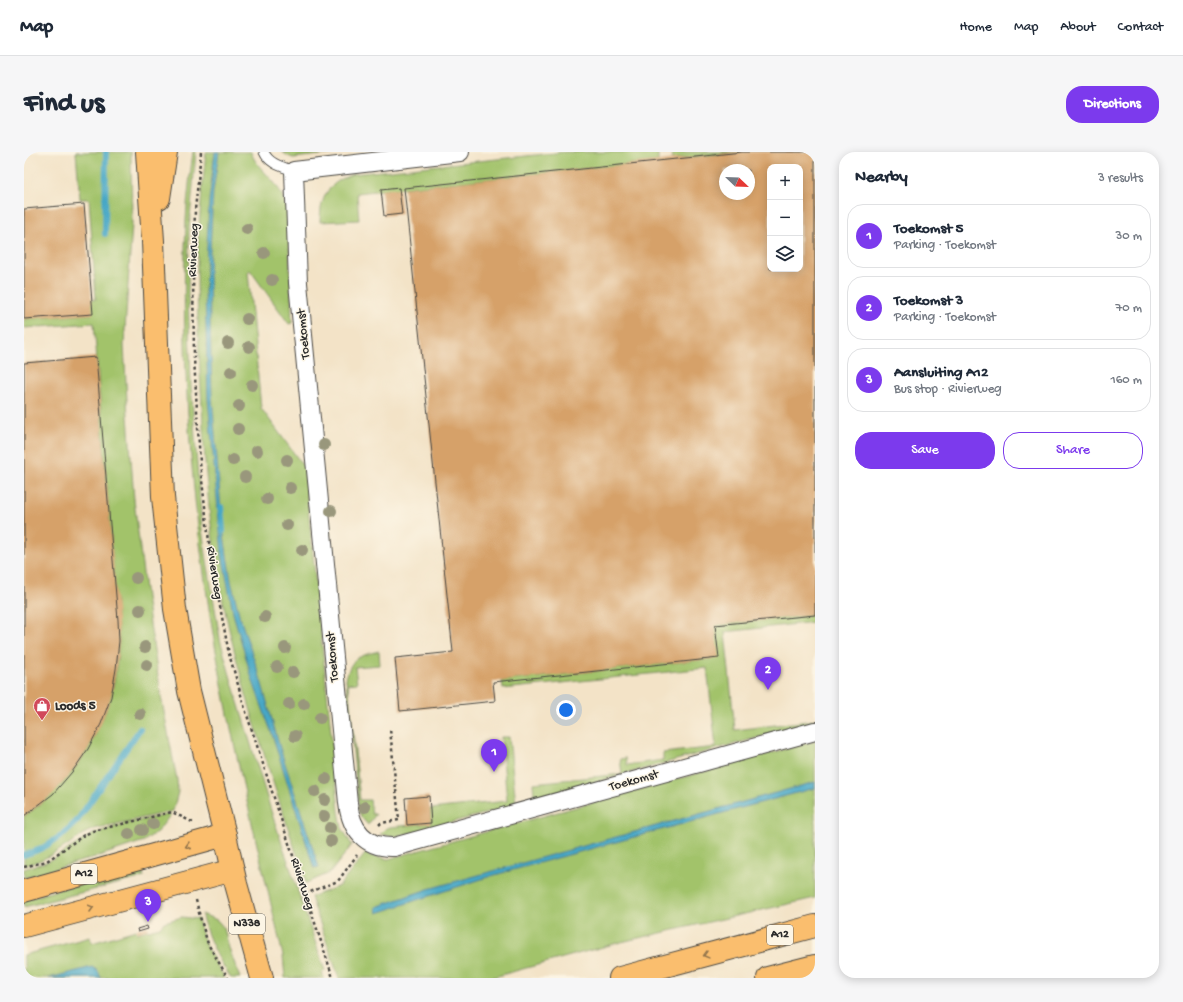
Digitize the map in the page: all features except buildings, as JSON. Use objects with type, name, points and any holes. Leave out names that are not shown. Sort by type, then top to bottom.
[{"type":"main road","points":[[147,152],[153,241],[163,497],[175,609],[189,691],[225,835]]},
{"type":"main road","points":[[153,241],[166,152]]},
{"type":"main road","name":"N338","points":[[225,835],[262,978]]},
{"type":"main road","name":"A12","points":[[24,891],[225,835]]},
{"type":"main road","points":[[24,926],[233,870]]},
{"type":"main road","name":"A12","points":[[620,978],[815,926]]},
{"type":"main road","points":[[768,978],[815,966]]},
{"type":"street","points":[[294,171],[460,152]]},
{"type":"street","name":"Toekomst","points":[[294,171],[298,283],[349,815],[359,834],[386,847],[394,847],[815,731]]},
{"type":"lane","points":[[264,152],[272,162],[294,171]]},
{"type":"path","name":"Rivierweg","points":[[201,152],[195,210],[193,278],[194,358],[200,463],[211,559],[229,654],[246,712],[333,978]]},
{"type":"path","points":[[305,894],[338,881],[381,823],[399,820],[390,729]]},
{"type":"green space","points":[[76,152],[131,152],[132,224],[124,345],[134,500],[146,597],[161,696],[178,792],[173,811],[94,829],[50,856],[24,866],[24,816],[53,793],[78,764],[88,749],[97,732],[112,691],[119,641],[94,323],[24,328],[24,319],[92,314],[91,299],[96,299],[89,199],[80,199]]},
{"type":"green space","points":[[193,152],[196,152],[189,229],[188,295],[191,385],[202,530],[220,639],[272,814],[325,971],[322,972],[324,978],[285,978],[283,956],[237,759],[214,640],[193,484],[186,379],[186,221]]},
{"type":"green space","points":[[206,152],[251,152],[259,165],[278,188],[284,199],[288,214],[292,323],[289,324],[250,270],[248,272],[261,408],[304,467],[339,811],[342,828],[352,845],[330,873],[306,883],[265,757],[237,661],[223,601],[210,518],[205,462],[197,302],[198,239]]},
{"type":"green space","points":[[282,152],[347,152],[293,158]]},
{"type":"green space","points":[[565,152],[658,152],[658,161],[357,193],[359,220],[320,222],[320,213],[327,192],[337,182],[353,174]]},
{"type":"green space","points":[[663,152],[742,152],[672,159],[672,153]]},
{"type":"green space","points":[[815,615],[815,622],[725,632],[735,730],[815,720],[815,722],[537,798],[534,797],[533,783],[622,774],[620,759],[626,758],[627,765],[663,760],[663,753],[716,747],[707,668],[503,689],[502,681],[718,658],[715,625]]},
{"type":"green space","points":[[379,651],[380,665],[355,667],[357,683],[348,684],[360,800],[370,800],[372,814],[376,814],[368,825],[361,817],[359,811],[346,679],[350,666],[356,659]]},
{"type":"green space","points":[[501,737],[509,737],[516,803],[514,806],[398,836],[380,834],[385,829],[390,827],[431,823],[430,809],[507,801]]},
{"type":"green space","points":[[815,741],[815,898],[621,942],[490,978],[339,978],[311,897],[339,886],[366,853],[371,856],[388,859]]},
{"type":"green space","points":[[171,814],[158,831],[144,841],[24,878],[24,869],[49,861],[93,834],[124,824]]},
{"type":"green space","points":[[141,865],[144,877],[24,907],[24,900]]},
{"type":"green space","points":[[202,914],[217,920],[224,928],[229,948],[240,978],[231,978],[222,963],[214,949]]},
{"type":"green space","points":[[182,917],[198,919],[206,947],[225,978],[24,978],[24,955],[90,937],[92,943],[136,930],[137,933],[160,927],[164,922]]},
{"type":"water","points":[[215,152],[219,152],[213,192],[209,272],[212,396],[222,522],[231,581],[240,618],[260,677],[280,748],[319,867],[314,868],[272,734],[252,679],[233,613],[222,554],[208,399],[205,290],[209,201]]},
{"type":"water","points":[[815,782],[815,788],[491,876],[377,913],[376,907],[428,889]]},
{"type":"water","points":[[92,967],[98,971],[101,978],[49,978]]},
{"type":"waterway","points":[[105,234],[106,152]]},
{"type":"waterway","points":[[221,507],[223,531]]},
{"type":"waterway","points":[[24,855],[41,849],[61,836],[77,821],[140,729]]},
{"type":"place","name":"Toekomst 3","points":[[768,690]]},
{"type":"place","name":"Loods 5","points":[[42,721]]},
{"type":"place","name":"Toekomst 5","points":[[494,772]]},
{"type":"place","name":"Aansluiting A12","points":[[148,922]]}]
